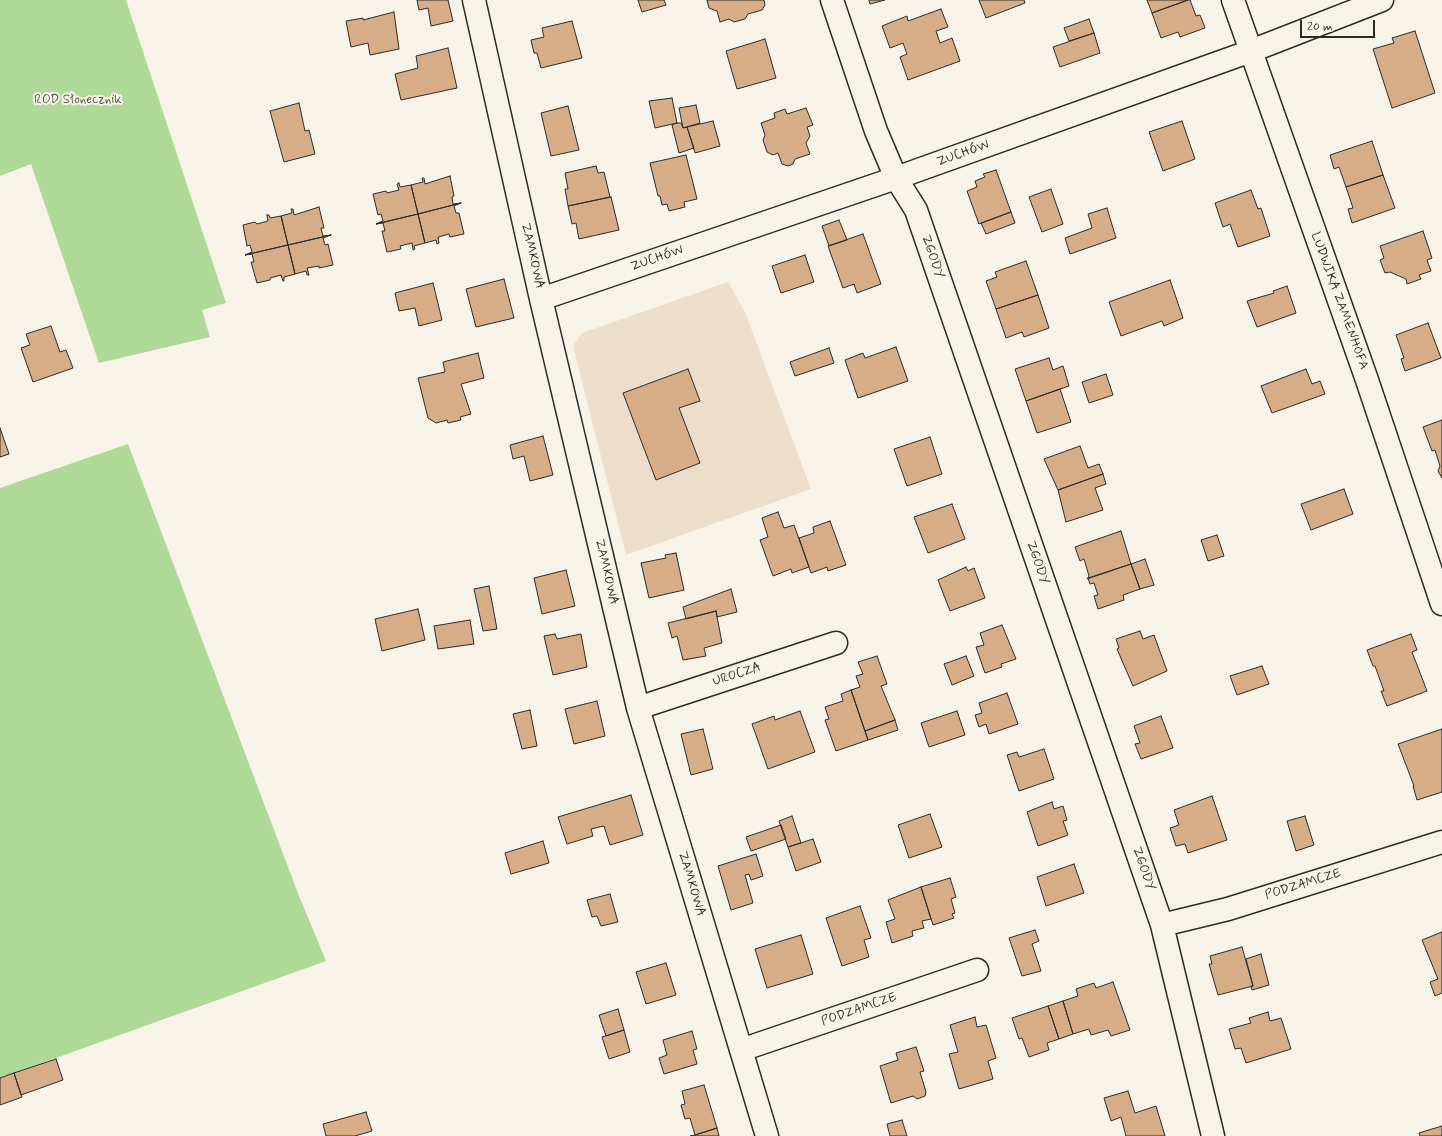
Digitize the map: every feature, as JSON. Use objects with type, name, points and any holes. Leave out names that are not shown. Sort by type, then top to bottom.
[{"type":"street","name":"ZAMKOWA","points":[[474,0],[541,299],[638,708],[767,1136]]},
{"type":"street","name":"ZGODY","points":[[832,0],[876,131],[896,178],[916,210],[1162,925],[1213,1136]]},
{"type":"street","name":"LUDWIKA ZAMENHOFA","points":[[1233,0],[1368,380],[1442,604]]},
{"type":"street","name":"ZUCHÓW","points":[[541,299],[896,178],[1251,50],[1382,0]]},
{"type":"street","name":"UROCZA","points":[[638,708],[836,643]]},
{"type":"street","name":"PODZAMCZE","points":[[1162,925],[1236,906],[1442,842]]},
{"type":"street","name":"PODZAMCZE","points":[[741,1050],[978,970]]},
{"type":"shaded area","points":[[728,282],[745,312],[811,489],[626,555],[573,346],[582,333]]},
{"type":"green space","name":"ROD Słonecznik","points":[[0,0],[126,0],[226,303],[202,310],[210,337],[99,363],[31,164],[0,176]]},
{"type":"green space","points":[[128,444],[299,896],[326,961],[0,1078],[0,488]]},
{"type":"building","points":[[417,0],[448,0],[453,21],[431,26],[428,8],[419,10]]},
{"type":"building","points":[[638,0],[664,0],[666,5],[642,12]]},
{"type":"building","points":[[707,0],[764,0],[765,5],[762,10],[748,14],[745,19],[734,22],[729,19],[720,22],[717,11],[709,8]]},
{"type":"building","points":[[869,0],[885,0],[870,4]]},
{"type":"building","points":[[979,0],[1024,0],[1025,3],[986,18]]},
{"type":"building","points":[[1147,0],[1188,0],[1152,13]]},
{"type":"building","points":[[1190,0],[1196,16],[1200,15],[1205,28],[1180,37],[1178,32],[1161,38],[1152,13]]},
{"type":"building","points":[[941,9],[948,27],[936,31],[940,43],[952,38],[960,61],[908,80],[900,57],[907,54],[903,43],[890,48],[882,26],[907,16],[908,21]]},
{"type":"building","points":[[394,12],[399,49],[370,55],[368,43],[351,47],[346,21],[363,18],[363,20]]},
{"type":"building","points":[[1089,19],[1094,33],[1069,41],[1064,28]]},
{"type":"building","points":[[572,21],[582,58],[541,68],[537,53],[534,53],[531,40],[544,37],[542,28]]},
{"type":"building","points":[[1415,31],[1435,93],[1392,108],[1373,49],[1394,43],[1392,38]]},
{"type":"building","points":[[1094,33],[1100,53],[1060,67],[1053,47]]},
{"type":"building","points":[[765,39],[776,78],[737,89],[726,51]]},
{"type":"building","points":[[448,48],[457,88],[401,100],[395,74],[418,68],[416,56]]},
{"type":"building","points":[[672,98],[677,123],[655,128],[649,101]]},
{"type":"building","points":[[299,103],[305,131],[309,130],[315,154],[284,162],[270,111]]},
{"type":"building","points":[[696,105],[700,123],[683,128],[679,108]]},
{"type":"building","points":[[568,106],[579,150],[551,156],[541,113]]},
{"type":"building","points":[[806,108],[813,125],[807,127],[810,136],[806,143],[810,154],[795,159],[793,164],[788,166],[782,164],[778,153],[773,155],[767,152],[763,140],[765,135],[761,123],[775,118],[774,113],[785,109],[787,114]]},
{"type":"building","points":[[713,121],[720,146],[695,153],[687,127]]},
{"type":"building","points":[[1182,121],[1195,159],[1163,171],[1149,132]]},
{"type":"building","points":[[681,123],[683,128],[687,127],[694,148],[679,153],[672,125]]},
{"type":"building","points":[[1372,141],[1383,175],[1346,187],[1339,167],[1334,169],[1330,155]]},
{"type":"building","points":[[686,155],[697,199],[684,202],[685,207],[669,211],[667,204],[662,205],[660,196],[658,196],[650,163]]},
{"type":"building","points":[[596,166],[598,173],[604,172],[610,197],[568,206],[565,189],[568,189],[565,173]]},
{"type":"building","points":[[996,170],[1011,212],[979,224],[967,191],[977,187],[975,181],[985,177],[983,174]]},
{"type":"building","points":[[1383,175],[1395,208],[1352,223],[1348,209],[1353,208],[1346,187]]},
{"type":"building","points":[[450,176],[454,196],[452,197],[453,204],[461,203],[418,214],[411,185],[423,182],[422,178],[424,178],[425,184]]},
{"type":"building","points":[[399,183],[400,187],[411,185],[418,214],[376,224],[383,221],[381,214],[378,215],[373,194],[399,190],[397,184]]},
{"type":"building","points":[[1051,189],[1063,224],[1042,232],[1029,197]]},
{"type":"building","points":[[1251,190],[1258,209],[1261,208],[1270,236],[1238,247],[1230,224],[1223,227],[1215,203]]},
{"type":"building","points":[[611,197],[619,230],[579,239],[576,223],[572,224],[568,206]]},
{"type":"building","points":[[461,203],[454,206],[456,213],[459,213],[464,234],[450,237],[449,234],[438,237],[439,243],[437,244],[436,240],[425,243],[418,214]]},
{"type":"building","points":[[319,207],[324,228],[321,228],[323,236],[331,235],[288,245],[281,216],[292,213],[291,209],[293,209],[294,215]]},
{"type":"building","points":[[1107,208],[1116,238],[1070,254],[1065,238],[1092,228],[1088,214]]},
{"type":"building","points":[[1011,212],[1015,223],[986,234],[981,223]]},
{"type":"building","points":[[418,214],[425,243],[414,246],[415,249],[413,250],[412,243],[400,246],[401,249],[387,252],[382,231],[385,231],[383,223],[376,224]]},
{"type":"building","points":[[267,215],[269,215],[270,218],[281,216],[288,245],[245,255],[252,252],[250,245],[247,246],[243,225],[255,222],[257,224],[268,221]]},
{"type":"building","points":[[839,220],[847,240],[829,246],[822,226]]},
{"type":"building","points":[[1423,231],[1432,258],[1427,260],[1431,271],[1419,275],[1421,279],[1407,284],[1406,279],[1390,272],[1385,273],[1380,260],[1384,258],[1380,246]]},
{"type":"building","points":[[863,234],[881,284],[857,293],[854,284],[843,288],[828,246]]},
{"type":"building","points":[[331,235],[323,238],[325,245],[328,244],[333,265],[319,268],[319,266],[307,268],[309,275],[307,275],[306,271],[295,274],[288,245]]},
{"type":"building","points":[[288,245],[295,274],[284,277],[284,281],[281,275],[270,278],[270,280],[257,283],[251,262],[254,262],[252,254],[245,255]]},
{"type":"building","points":[[805,255],[814,282],[781,293],[772,266]]},
{"type":"building","points":[[1026,261],[1038,295],[996,309],[986,281],[997,277],[995,272]]},
{"type":"building","points":[[504,279],[514,318],[476,327],[466,289]]},
{"type":"building","points":[[1170,280],[1183,318],[1164,326],[1162,321],[1121,336],[1109,302]]},
{"type":"building","points":[[433,283],[442,320],[419,326],[415,308],[399,311],[395,293]]},
{"type":"building","points":[[1287,286],[1296,313],[1257,327],[1247,301],[1274,293],[1273,291]]},
{"type":"building","points":[[1038,295],[1049,328],[1024,337],[1022,332],[1006,338],[996,309]]},
{"type":"building","points":[[1428,323],[1441,358],[1405,371],[1401,359],[1404,358],[1396,335]]},
{"type":"building","points":[[51,326],[60,352],[66,350],[73,368],[33,382],[21,348],[30,345],[26,334]]},
{"type":"building","points":[[896,347],[908,381],[858,398],[845,360],[863,353],[865,358]]},
{"type":"building","points":[[829,348],[834,363],[795,376],[790,362]]},
{"type":"building","points":[[478,353],[484,378],[461,384],[471,414],[460,417],[461,420],[448,423],[447,420],[436,423],[428,418],[418,378],[445,372],[443,362]]},
{"type":"building","points":[[1049,358],[1053,370],[1063,366],[1069,386],[1026,401],[1015,369]]},
{"type":"building","points":[[688,369],[700,401],[679,408],[700,463],[656,480],[623,393]]},
{"type":"building","points":[[1306,369],[1312,384],[1320,381],[1325,394],[1272,413],[1261,386]]},
{"type":"building","points":[[1106,374],[1113,395],[1089,403],[1082,382]]},
{"type":"building","points":[[1060,389],[1071,422],[1037,433],[1026,401]]},
{"type":"building","points":[[1442,420],[1442,478],[1438,471],[1440,466],[1435,450],[1432,451],[1423,427]]},
{"type":"building","points":[[0,428],[9,454],[0,457]]},
{"type":"building","points":[[543,436],[553,475],[530,481],[524,456],[513,459],[510,445]]},
{"type":"building","points":[[930,437],[942,474],[907,486],[894,449]]},
{"type":"building","points":[[1080,446],[1088,468],[1099,464],[1103,474],[1058,490],[1044,459]]},
{"type":"building","points":[[1103,474],[1106,484],[1095,488],[1103,510],[1066,522],[1058,490]]},
{"type":"building","points":[[1344,489],[1353,514],[1311,530],[1301,504]]},
{"type":"building","points":[[952,504],[965,539],[928,553],[914,517]]},
{"type":"building","points":[[778,512],[784,528],[794,525],[809,567],[792,573],[791,569],[773,576],[760,540],[768,537],[762,518]]},
{"type":"building","points":[[830,521],[846,565],[828,571],[827,567],[811,573],[799,538],[814,533],[813,527]]},
{"type":"building","points":[[1121,531],[1131,564],[1087,579],[1089,576],[1084,559],[1080,561],[1075,547]]},
{"type":"building","points":[[1217,535],[1224,556],[1208,561],[1201,540]]},
{"type":"building","points":[[676,553],[684,590],[649,598],[641,563],[666,558],[665,555]]},
{"type":"building","points":[[1145,559],[1154,585],[1140,589],[1131,564]]},
{"type":"building","points":[[1131,564],[1140,589],[1123,595],[1124,600],[1098,609],[1094,596],[1098,595],[1094,583],[1090,584],[1088,578]]},
{"type":"building","points":[[966,567],[968,571],[974,568],[985,598],[950,611],[938,580]]},
{"type":"building","points":[[566,570],[575,606],[542,614],[534,578]]},
{"type":"building","points":[[489,586],[497,629],[483,631],[474,589]]},
{"type":"building","points":[[731,589],[737,612],[717,617],[716,611],[686,619],[683,607]]},
{"type":"building","points":[[418,609],[425,640],[382,651],[375,619]]},
{"type":"building","points":[[716,611],[722,643],[704,648],[706,656],[683,660],[677,636],[672,638],[668,623]]},
{"type":"building","points":[[470,620],[474,644],[438,649],[434,626]]},
{"type":"building","points":[[1002,625],[1016,659],[1001,664],[1002,667],[985,673],[976,647],[984,645],[980,633]]},
{"type":"building","points":[[1140,631],[1143,639],[1154,635],[1167,671],[1133,686],[1117,649],[1119,648],[1116,639]]},
{"type":"building","points":[[555,634],[557,639],[581,634],[587,667],[553,675],[544,636]]},
{"type":"building","points":[[1411,634],[1417,650],[1412,652],[1427,691],[1387,706],[1381,691],[1384,691],[1375,666],[1373,666],[1367,650]]},
{"type":"building","points":[[877,656],[887,684],[881,686],[895,720],[865,731],[851,690],[860,687],[856,676],[863,674],[858,662]]},
{"type":"building","points":[[966,656],[974,676],[952,685],[944,664]]},
{"type":"building","points":[[1262,666],[1269,684],[1237,695],[1230,676]]},
{"type":"building","points":[[851,690],[868,740],[836,751],[825,720],[829,719],[825,707],[843,701],[841,694]]},
{"type":"building","points":[[1007,693],[1018,724],[989,734],[986,724],[979,727],[975,715],[982,713],[979,703]]},
{"type":"building","points":[[597,701],[605,736],[574,744],[565,709]]},
{"type":"building","points":[[530,710],[537,746],[522,749],[513,714]]},
{"type":"building","points":[[800,711],[815,752],[768,769],[752,724],[774,716],[775,720]]},
{"type":"building","points":[[957,711],[965,735],[929,747],[921,723]]},
{"type":"building","points":[[1161,716],[1173,748],[1141,759],[1135,744],[1140,743],[1134,726]]},
{"type":"building","points":[[895,720],[898,730],[868,740],[865,731]]},
{"type":"building","points":[[703,729],[713,769],[691,775],[681,734]]},
{"type":"building","points":[[1442,729],[1442,792],[1417,800],[1414,786],[1398,744]]},
{"type":"building","points":[[1044,749],[1054,779],[1019,791],[1007,755],[1017,752],[1019,757]]},
{"type":"building","points":[[631,795],[643,835],[610,845],[604,826],[591,829],[593,836],[567,844],[558,817]]},
{"type":"building","points":[[1212,796],[1227,840],[1188,853],[1185,844],[1176,846],[1170,828],[1179,825],[1174,810]]},
{"type":"building","points":[[1052,802],[1054,809],[1063,806],[1067,820],[1063,821],[1068,835],[1038,846],[1027,812]]},
{"type":"building","points":[[930,814],[942,847],[909,858],[898,825]]},
{"type":"building","points":[[792,816],[801,843],[788,847],[779,821]]},
{"type":"building","points":[[1305,816],[1314,845],[1296,851],[1287,821]]},
{"type":"building","points":[[781,825],[786,839],[751,851],[746,837]]},
{"type":"building","points":[[813,839],[821,862],[796,871],[788,847]]},
{"type":"building","points":[[543,841],[549,863],[511,874],[505,853]]},
{"type":"building","points":[[756,854],[763,876],[751,880],[749,874],[745,875],[753,903],[731,910],[718,866]]},
{"type":"building","points":[[1074,864],[1084,893],[1046,906],[1037,877]]},
{"type":"building","points":[[950,878],[956,897],[951,899],[955,913],[952,914],[954,918],[933,925],[921,887]]},
{"type":"building","points":[[921,887],[931,919],[922,921],[924,928],[912,931],[913,936],[892,943],[886,922],[895,919],[888,900]]},
{"type":"building","points":[[610,894],[618,922],[601,926],[597,916],[592,917],[587,900]]},
{"type":"building","points":[[860,906],[871,938],[864,940],[869,957],[842,966],[826,918]]},
{"type":"building","points":[[1035,930],[1039,941],[1032,944],[1041,971],[1022,976],[1009,938]]},
{"type":"building","points":[[1442,932],[1442,993],[1435,996],[1430,982],[1438,979],[1422,940]]},
{"type":"building","points":[[801,935],[813,974],[767,988],[755,949]]},
{"type":"building","points":[[1242,947],[1253,986],[1218,995],[1209,964],[1212,964],[1210,956]]},
{"type":"building","points":[[1261,954],[1269,985],[1252,990],[1251,986],[1253,986],[1246,959]]},
{"type":"building","points":[[666,963],[676,995],[646,1004],[636,972]]},
{"type":"building","points":[[1113,982],[1130,1030],[1111,1036],[1108,1030],[1091,1035],[1089,1029],[1073,1034],[1063,1001],[1078,996],[1076,989],[1094,983],[1096,988]]},
{"type":"building","points":[[1063,1001],[1073,1034],[1059,1039],[1048,1006]]},
{"type":"building","points":[[1048,1006],[1059,1039],[1047,1043],[1049,1050],[1029,1057],[1022,1038],[1019,1039],[1012,1018]]},
{"type":"building","points":[[618,1009],[624,1030],[606,1036],[599,1015]]},
{"type":"building","points":[[1268,1012],[1270,1021],[1281,1018],[1291,1049],[1246,1063],[1241,1048],[1235,1049],[1229,1029],[1251,1023],[1249,1018]]},
{"type":"building","points":[[975,1017],[977,1027],[986,1025],[996,1058],[988,1061],[993,1079],[959,1089],[949,1054],[958,1052],[950,1025]]},
{"type":"building","points":[[624,1030],[630,1052],[609,1059],[602,1037]]},
{"type":"building","points":[[692,1031],[697,1049],[693,1050],[697,1064],[664,1074],[659,1058],[667,1055],[663,1040]]},
{"type":"building","points":[[916,1047],[924,1071],[920,1072],[926,1092],[925,1096],[917,1099],[913,1096],[891,1103],[880,1066],[898,1060],[896,1053]]},
{"type":"building","points":[[56,1059],[63,1080],[21,1095],[14,1073]]},
{"type":"building","points":[[14,1073],[22,1097],[0,1105],[0,1078]]},
{"type":"building","points":[[704,1085],[717,1128],[695,1135],[690,1118],[685,1119],[681,1105],[685,1104],[682,1091]]},
{"type":"building","points":[[1128,1091],[1135,1113],[1156,1106],[1165,1136],[1126,1136],[1121,1117],[1111,1121],[1104,1098]]},
{"type":"building","points":[[366,1112],[372,1131],[355,1136],[326,1136],[323,1124]]},
{"type":"building","points":[[902,1120],[907,1136],[890,1136],[887,1124]]},
{"type":"building","points":[[1442,1126],[1442,1136],[1420,1136],[1419,1133]]},
{"type":"building","points":[[717,1128],[719,1136],[690,1136],[695,1135]]}]
